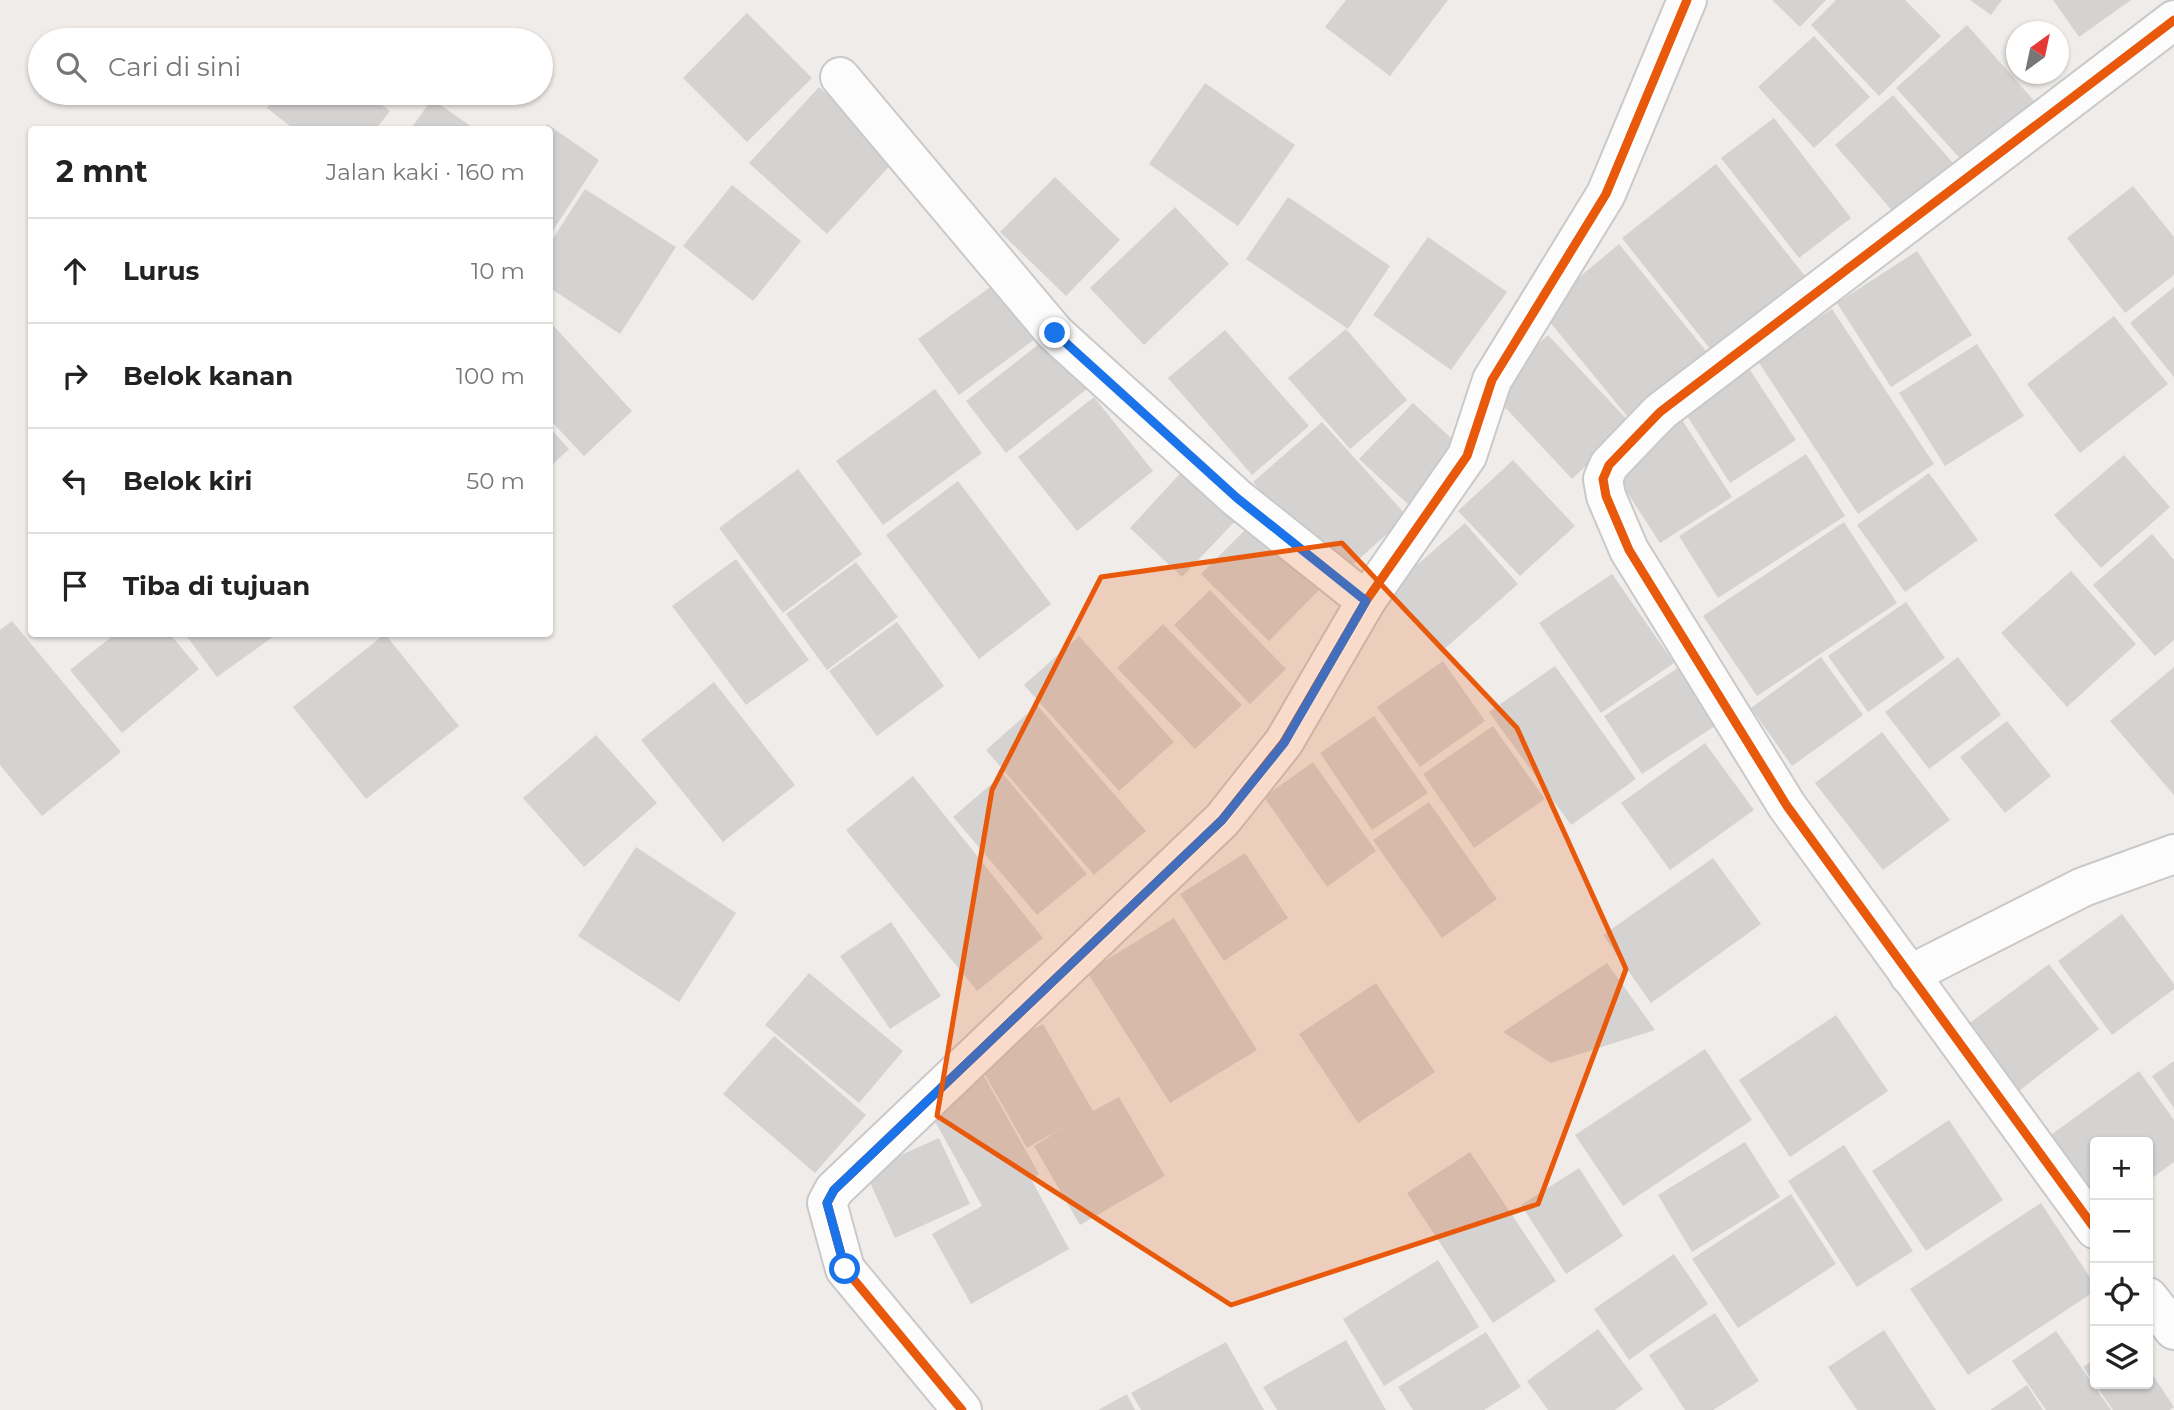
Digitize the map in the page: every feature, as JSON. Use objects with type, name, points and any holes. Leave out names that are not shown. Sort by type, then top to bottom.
[{"type":"street","points":[[962,1410],[845,1269],[827,1203],[834,1190],[1222,820],[1284,743],[1366,601],[1467,456],[1492,380],[1606,194],[1687,0]]},
{"type":"street","points":[[2090,1222],[1787,806],[1629,550],[1606,496],[1603,479],[1609,465],[1660,412],[2174,20]]},
{"type":"street","points":[[840,78],[1055,333],[1237,498],[1366,601]]},
{"type":"street","points":[[1909,975],[2083,887],[2174,854]]},
{"type":"street","points":[[2153,1303],[2174,1330]]},
{"type":"highlighted area","points":[[1342,543],[1517,728],[1626,969],[1538,1204],[1231,1305],[937,1116],[992,790],[1101,577]]},
{"type":"building","points":[[1346,0],[1448,0],[1390,76],[1325,27]]},
{"type":"building","points":[[1772,0],[1826,0],[1800,27]]},
{"type":"building","points":[[1836,0],[1905,0],[1941,36],[1879,96],[1811,25]]},
{"type":"building","points":[[1970,0],[2002,0],[1991,15]]},
{"type":"building","points":[[2053,0],[2131,0],[2079,37]]},
{"type":"building","points":[[747,13],[812,78],[747,142],[683,78]]},
{"type":"building","points":[[1967,25],[2006,69],[2006,84],[2019,84],[2036,103],[1966,165],[1896,88]]},
{"type":"building","points":[[1814,36],[1870,97],[1814,148],[1758,87]]},
{"type":"building","points":[[1205,83],[1295,145],[1238,226],[1149,164]]},
{"type":"building","points":[[819,87],[898,157],[827,234],[749,163]]},
{"type":"building","points":[[1893,95],[1961,172],[1902,222],[1835,145]]},
{"type":"building","points":[[269,105],[382,105],[390,111],[378,126],[290,126],[267,108]]},
{"type":"building","points":[[428,105],[441,105],[470,126],[413,126]]},
{"type":"building","points":[[1774,118],[1851,218],[1799,258],[1721,158]]},
{"type":"building","points":[[553,128],[599,160],[553,230]]},
{"type":"building","points":[[1716,164],[1809,281],[1715,355],[1622,238]]},
{"type":"building","points":[[1055,177],[1120,240],[1066,296],[1000,232]]},
{"type":"building","points":[[732,185],[801,241],[753,301],[683,246]]},
{"type":"building","points":[[2133,186],[2174,237],[2174,275],[2125,313],[2067,238]]},
{"type":"building","points":[[585,189],[676,247],[620,334],[553,290],[553,238]]},
{"type":"building","points":[[1288,197],[1390,266],[1348,329],[1246,259]]},
{"type":"building","points":[[1175,207],[1229,264],[1144,345],[1090,288]]},
{"type":"building","points":[[1428,237],[1507,292],[1451,370],[1373,315]]},
{"type":"building","points":[[1619,244],[1715,362],[1636,427],[1540,310]]},
{"type":"building","points":[[1917,251],[1972,335],[1891,387],[1837,303]]},
{"type":"building","points":[[1003,278],[1043,333],[959,395],[918,339]]},
{"type":"building","points":[[2174,287],[2174,377],[2130,323]]},
{"type":"building","points":[[1832,309],[1934,464],[1858,514],[1756,358]]},
{"type":"building","points":[[2114,316],[2168,384],[2080,453],[2027,384]]},
{"type":"building","points":[[553,325],[632,411],[584,456],[553,423]]},
{"type":"building","points":[[1346,329],[1407,400],[1350,449],[1288,378]]},
{"type":"building","points":[[1225,330],[1309,426],[1252,475],[1168,378]]},
{"type":"building","points":[[1548,335],[1631,424],[1572,479],[1489,390]]},
{"type":"building","points":[[1048,337],[1088,388],[1006,453],[966,401]]},
{"type":"building","points":[[1977,344],[2024,416],[1945,466],[1899,393]]},
{"type":"building","points":[[1746,364],[1796,440],[1730,483],[1680,405]]},
{"type":"building","points":[[935,389],[982,453],[883,525],[836,461]]},
{"type":"building","points":[[1094,397],[1153,471],[1077,531],[1018,457]]},
{"type":"building","points":[[1413,403],[1463,449],[1410,506],[1359,459]]},
{"type":"building","points":[[1682,420],[1732,497],[1660,543],[1610,466]]},
{"type":"building","points":[[1322,422],[1407,516],[1339,577],[1253,482]]},
{"type":"building","points":[[553,431],[569,449],[553,464]]},
{"type":"building","points":[[1806,454],[1845,516],[1718,598],[1679,536]]},
{"type":"building","points":[[2124,455],[2170,507],[2101,568],[2054,515]]},
{"type":"building","points":[[1513,460],[1575,526],[1520,576],[1458,511]]},
{"type":"building","points":[[1187,466],[1240,516],[1182,577],[1130,528]]},
{"type":"building","points":[[798,469],[862,554],[783,613],[719,528]]},
{"type":"building","points":[[1929,473],[1978,540],[1905,592],[1857,525]]},
{"type":"building","points":[[958,481],[1051,604],[979,659],[886,535]]},
{"type":"building","points":[[1254,521],[1321,588],[1269,641],[1201,574]]},
{"type":"building","points":[[1844,522],[1897,603],[1757,696],[1703,616]]},
{"type":"building","points":[[1465,523],[1518,584],[1441,652],[1387,591]]},
{"type":"building","points":[[2152,534],[2174,560],[2174,640],[2155,656],[2093,585]]},
{"type":"building","points":[[736,559],[809,660],[746,705],[672,606]]},
{"type":"building","points":[[856,562],[898,617],[827,670],[786,614]]},
{"type":"building","points":[[2071,571],[2136,644],[2067,707],[2001,633]]},
{"type":"building","points":[[1612,574],[1674,663],[1601,713],[1539,623]]},
{"type":"building","points":[[1210,590],[1286,669],[1250,704],[1174,625]]},
{"type":"building","points":[[1906,602],[1945,658],[1868,712],[1828,656]]},
{"type":"building","points":[[12,621],[121,752],[42,816],[0,765],[0,630]]},
{"type":"building","points":[[897,622],[944,686],[877,736],[829,671]]},
{"type":"building","points":[[1163,624],[1242,705],[1195,749],[1117,668]]},
{"type":"building","points":[[1079,636],[1174,742],[1119,791],[1024,685]]},
{"type":"building","points":[[111,637],[172,637],[199,669],[122,733],[70,670]]},
{"type":"building","points":[[187,637],[273,637],[217,677]]},
{"type":"building","points":[[381,637],[387,637],[459,726],[366,799],[293,707]]},
{"type":"building","points":[[1821,657],[1863,715],[1792,766],[1751,708]]},
{"type":"building","points":[[1958,657],[2001,715],[1929,769],[1885,712]]},
{"type":"building","points":[[1443,661],[1485,721],[1420,767],[1377,707]]},
{"type":"building","points":[[1555,666],[1636,779],[1571,825],[1489,712]]},
{"type":"building","points":[[2174,667],[2174,795],[2110,721]]},
{"type":"building","points":[[1678,668],[1715,726],[1642,774],[1604,716]]},
{"type":"building","points":[[714,682],[795,785],[723,842],[641,740]]},
{"type":"building","points":[[1037,705],[1146,831],[1094,875],[986,750]]},
{"type":"building","points":[[1374,716],[1428,793],[1372,830],[1320,753]]},
{"type":"building","points":[[2007,721],[2051,776],[2005,813],[1960,757]]},
{"type":"building","points":[[1493,726],[1545,799],[1474,848],[1423,774]]},
{"type":"building","points":[[1882,732],[1950,820],[1883,870],[1815,783]]},
{"type":"building","points":[[596,735],[657,803],[584,867],[523,798]]},
{"type":"building","points":[[1705,743],[1754,810],[1670,870],[1621,803]]},
{"type":"building","points":[[1313,762],[1376,851],[1327,887],[1264,797]]},
{"type":"building","points":[[1003,774],[1087,874],[1037,915],[953,817]]},
{"type":"building","points":[[913,776],[1043,938],[977,991],[846,830]]},
{"type":"building","points":[[1429,802],[1497,899],[1442,938],[1373,840]]},
{"type":"building","points":[[636,847],[736,913],[679,1002],[578,936]]},
{"type":"building","points":[[1245,853],[1288,918],[1224,961],[1180,894]]},
{"type":"building","points":[[1713,858],[1761,924],[1651,1003],[1603,935]]},
{"type":"building","points":[[2122,914],[2174,984],[2174,989],[2112,1035],[2058,961]]},
{"type":"building","points":[[1174,918],[1257,1050],[1170,1103],[1087,972]]},
{"type":"building","points":[[891,922],[941,996],[890,1029],[840,956]]},
{"type":"building","points":[[1607,963],[1655,1030],[1551,1063],[1503,1032]]},
{"type":"building","points":[[2049,964],[2099,1029],[2015,1094],[1963,1028]]},
{"type":"building","points":[[809,973],[903,1051],[859,1103],[765,1025]]},
{"type":"building","points":[[1376,983],[1435,1072],[1358,1123],[1299,1034]]},
{"type":"building","points":[[1836,1015],[1888,1091],[1790,1157],[1739,1080]]},
{"type":"building","points":[[1043,1024],[1093,1111],[1119,1097],[1165,1176],[1080,1225],[1034,1146],[1064,1127],[1027,1148],[977,1061]]},
{"type":"building","points":[[774,1036],[866,1115],[815,1173],[723,1094]]},
{"type":"building","points":[[1705,1049],[1752,1120],[1623,1206],[1575,1135]]},
{"type":"building","points":[[2174,1061],[2174,1108],[2152,1076]]},
{"type":"building","points":[[2139,1071],[2174,1120],[2174,1162],[2153,1177],[2153,1137],[2090,1137],[2090,1196],[2048,1137]]},
{"type":"building","points":[[984,1076],[1039,1174],[1031,1179],[1069,1249],[971,1304],[932,1234],[982,1206],[927,1107]]},
{"type":"building","points":[[1949,1120],[2003,1200],[1926,1251],[1872,1171]]},
{"type":"building","points":[[939,1138],[970,1204],[895,1238],[865,1171]]},
{"type":"building","points":[[1745,1142],[1780,1197],[1692,1252],[1658,1195]]},
{"type":"building","points":[[1844,1145],[1913,1251],[1857,1287],[1788,1181]]},
{"type":"building","points":[[1470,1152],[1556,1281],[1493,1323],[1407,1193]]},
{"type":"building","points":[[1579,1168],[1623,1236],[1566,1274],[1521,1205]]},
{"type":"building","points":[[1791,1194],[1836,1264],[1738,1328],[1692,1259]]},
{"type":"building","points":[[2041,1203],[2090,1277],[2090,1294],[1968,1375],[1910,1289]]},
{"type":"building","points":[[1674,1254],[1708,1304],[1629,1360],[1594,1309]]},
{"type":"building","points":[[1438,1260],[1479,1327],[1384,1386],[1343,1319]]},
{"type":"building","points":[[1715,1313],[1759,1381],[1713,1410],[1685,1410],[1649,1355]]},
{"type":"building","points":[[1598,1329],[1643,1389],[1615,1410],[1548,1410],[1527,1381]]},
{"type":"building","points":[[1884,1330],[1936,1410],[1857,1410],[1828,1367]]},
{"type":"building","points":[[2056,1331],[2090,1380],[2090,1389],[2096,1389],[2111,1410],[2046,1410],[2012,1361]]},
{"type":"building","points":[[1486,1332],[1521,1387],[1484,1410],[1413,1410],[1398,1387]]},
{"type":"building","points":[[1346,1340],[1386,1410],[1277,1410],[1263,1387]]},
{"type":"building","points":[[1226,1342],[1264,1410],[1141,1410],[1131,1393]]},
{"type":"building","points":[[2090,1362],[2090,1377],[2083,1367]]},
{"type":"building","points":[[2153,1376],[2174,1407],[2169,1410],[2113,1410],[2098,1389],[2153,1389]]},
{"type":"building","points":[[2027,1385],[2043,1410],[1990,1410]]},
{"type":"building","points":[[1127,1394],[1135,1410],[1098,1410]]},
{"type":"cycle path","points":[[962,1410],[845,1269],[827,1203],[834,1190],[1222,820],[1284,742],[1366,601],[1467,456],[1492,380],[1606,194],[1687,0]]},
{"type":"cycle path","points":[[2090,1222],[1787,806],[1629,550],[1606,496],[1603,479],[1609,465],[1660,412],[2174,20]]},
{"type":"route","points":[[845,1269],[827,1203],[834,1190],[1222,820],[1284,743],[1366,601],[1237,498],[1055,333]]}]
